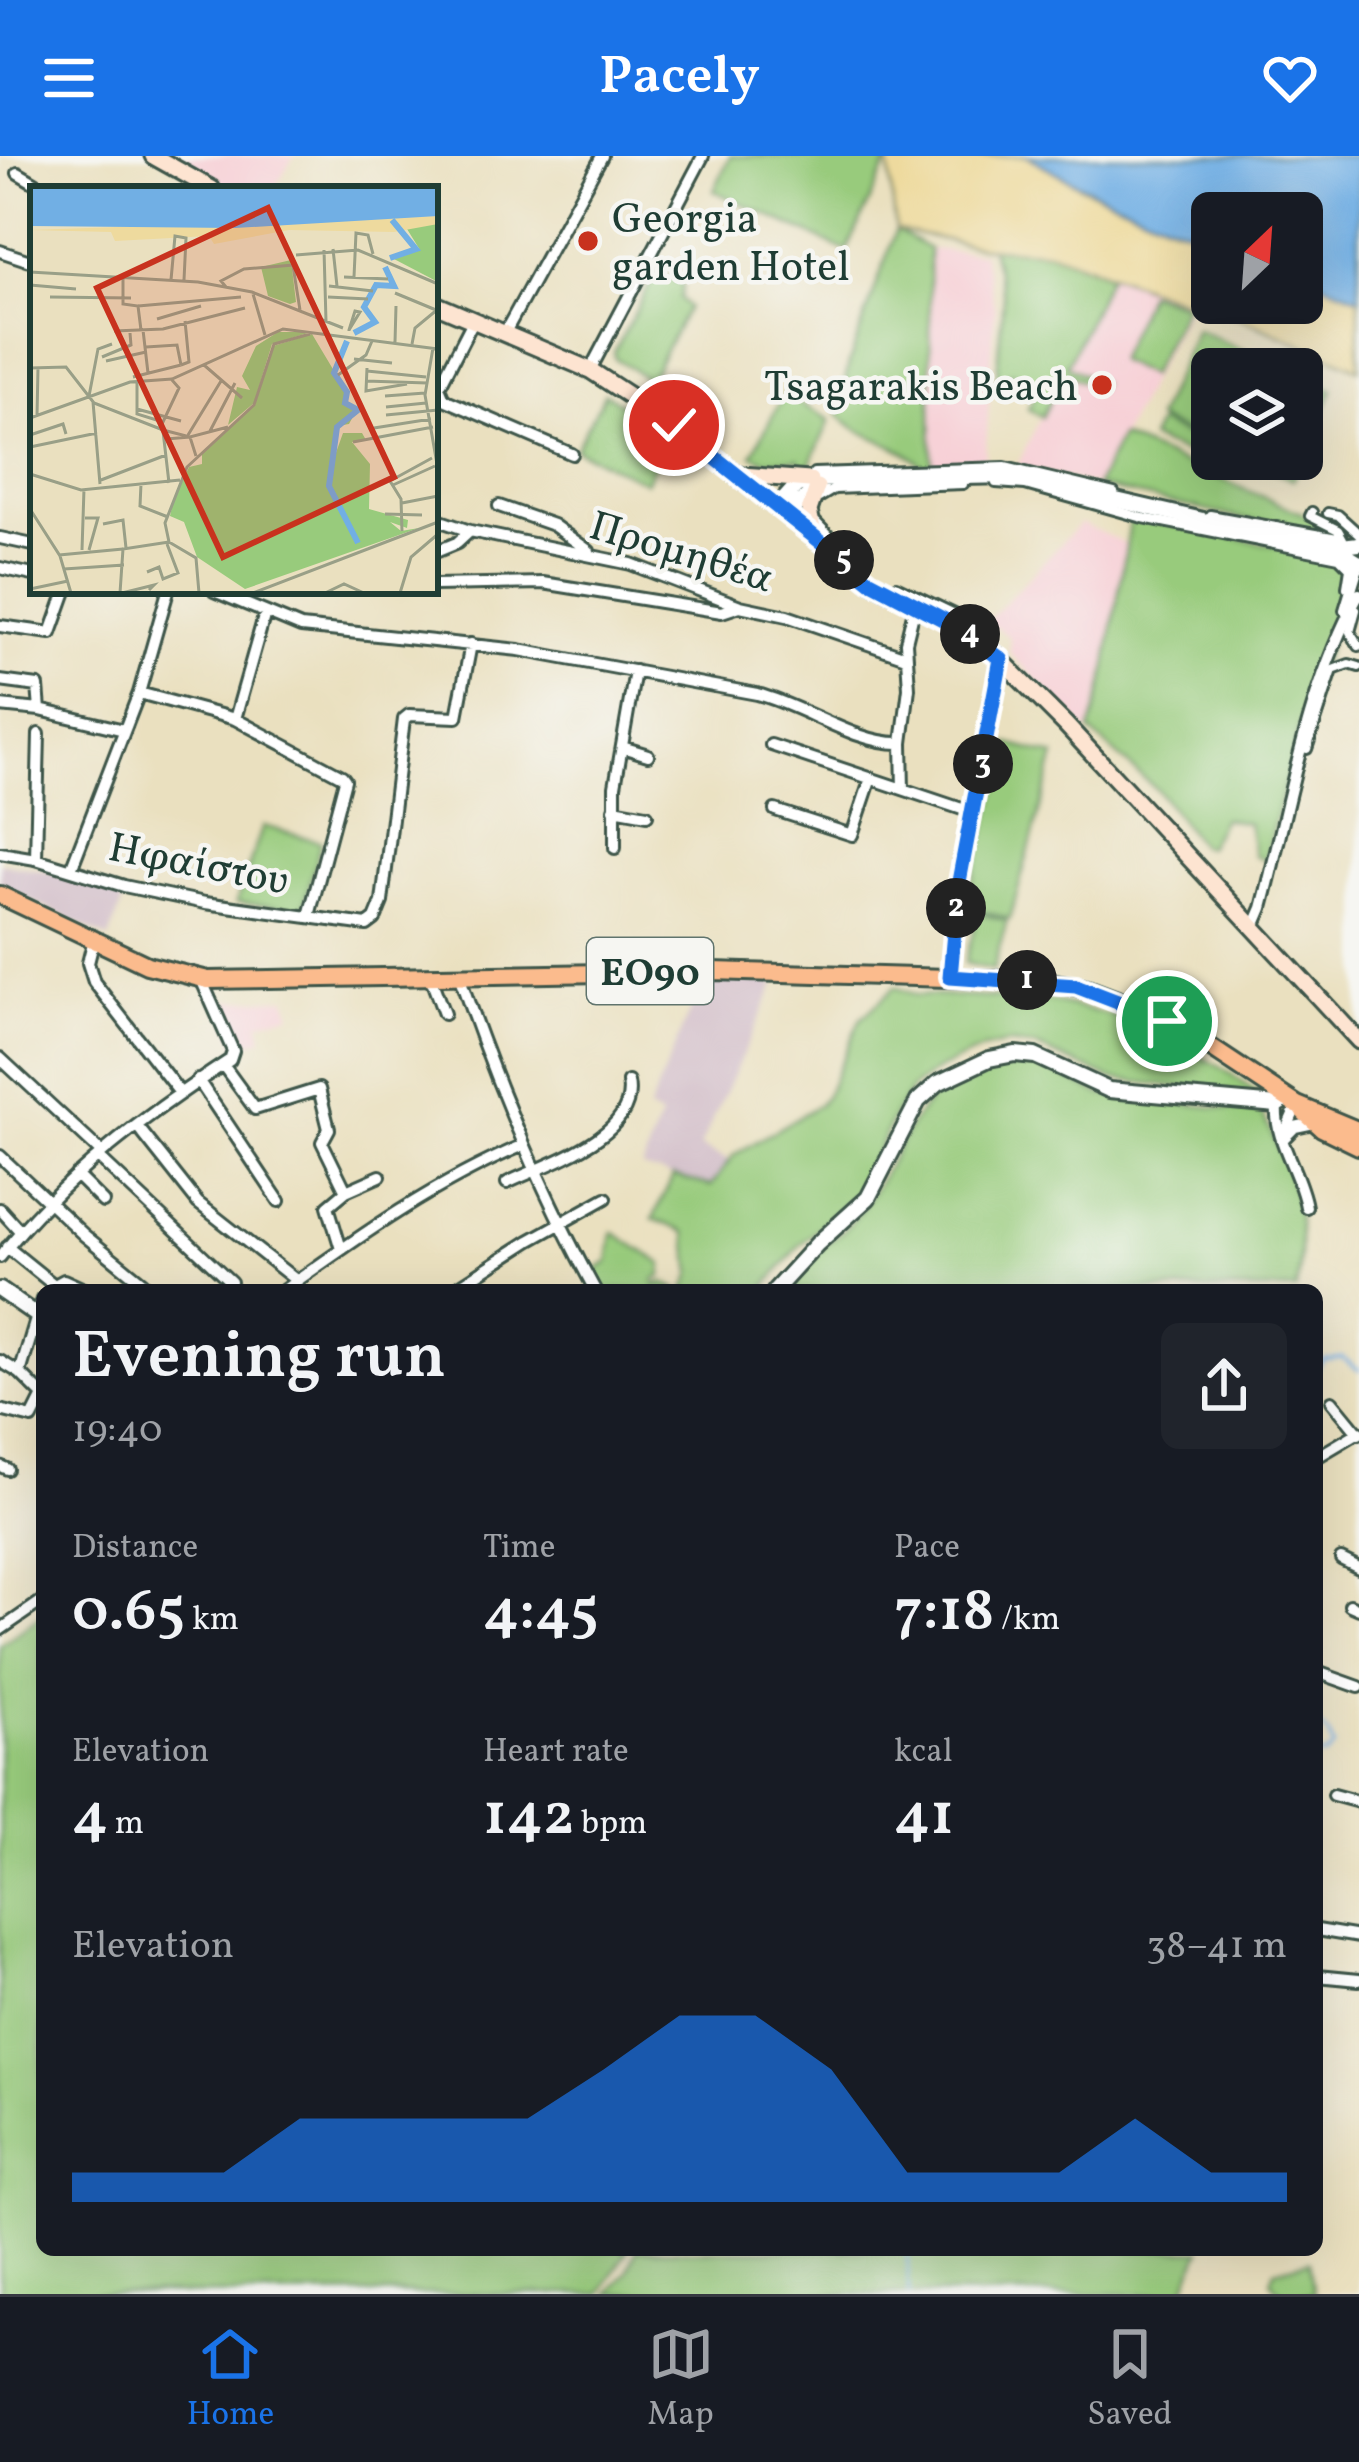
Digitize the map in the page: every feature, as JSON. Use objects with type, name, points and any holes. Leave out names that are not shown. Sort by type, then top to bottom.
[{"type":"main road","points":[[153,156],[190,184]]},
{"type":"main road","points":[[438,305],[590,370],[743,473],[870,581],[965,631],[1001,659],[1359,1041]]},
{"type":"main road","points":[[743,473],[820,482],[809,511],[814,533]]},
{"type":"main road","name":"ΕΟ90","points":[[1,897],[157,968],[236,982],[658,971],[1045,981],[1121,1000],[1187,1032],[1316,1123],[1359,1147]]},
{"type":"main road","name":"ΕΟ90","points":[[1287,1103],[1359,1131]]},
{"type":"street","points":[[504,334],[602,156]]},
{"type":"street","points":[[590,370],[703,156]]},
{"type":"street","points":[[18,173],[40,186]]},
{"type":"street","points":[[0,251],[30,261]]},
{"type":"street","points":[[473,321],[440,393],[494,423],[572,454]]},
{"type":"street","points":[[743,473],[1019,468],[1327,546],[1359,563],[1350,632],[1359,646]]},
{"type":"street","points":[[782,510],[791,490],[820,482],[983,474],[1038,479],[1148,509],[1327,546],[1349,566],[1343,603],[1355,603]]},
{"type":"street","points":[[959,616],[880,579],[854,561],[817,524],[814,510],[821,494],[834,489],[1015,484],[1144,518],[1327,546],[1359,544]]},
{"type":"street","points":[[499,506],[553,525],[591,554]]},
{"type":"street","points":[[1312,512],[1310,516],[1344,537],[1327,546]]},
{"type":"street","points":[[1328,513],[1338,514],[1359,534]]},
{"type":"street","name":"Προμηθέα","points":[[438,520],[650,570],[740,606],[787,616],[907,657]]},
{"type":"street","points":[[438,551],[470,531]]},
{"type":"street","points":[[0,538],[30,544]]},
{"type":"street","points":[[0,568],[30,574]]},
{"type":"street","points":[[438,586],[533,583],[722,612],[740,606]]},
{"type":"street","points":[[0,626],[51,633],[65,594]]},
{"type":"street","points":[[71,868],[140,692],[166,594]]},
{"type":"street","points":[[230,594],[301,627],[471,644],[635,671],[772,698],[882,742],[902,742]]},
{"type":"street","points":[[1253,929],[1268,888],[1304,736],[1355,603]]},
{"type":"street","points":[[903,789],[908,628],[915,605]]},
{"type":"street","points":[[235,719],[265,613]]},
{"type":"street","points":[[308,916],[362,926],[375,919],[382,902],[404,719],[409,715],[457,717],[471,644]]},
{"type":"street","points":[[950,977],[958,887],[1001,659]]},
{"type":"street","points":[[1307,748],[1333,670],[1348,664],[1359,667]]},
{"type":"street","points":[[615,848],[614,808],[635,671]]},
{"type":"street","points":[[0,681],[38,686],[40,710]]},
{"type":"street","name":"Ηφαίστου","points":[[0,853],[205,903],[308,916],[345,780],[235,719],[140,692]]},
{"type":"street","points":[[0,706],[40,710],[124,730]]},
{"type":"street","points":[[36,859],[39,734]]},
{"type":"street","points":[[771,745],[974,814]]},
{"type":"street","points":[[622,747],[648,755]]},
{"type":"street","points":[[775,810],[852,835],[871,778]]},
{"type":"street","points":[[614,808],[647,815]]},
{"type":"street","points":[[94,939],[88,963],[94,982],[179,1093]]},
{"type":"street","points":[[460,978],[534,1170],[592,1284]]},
{"type":"street","points":[[53,1284],[4,1252],[20,1231],[100,1155],[230,1060],[233,1051],[201,979]]},
{"type":"street","points":[[431,979],[444,1013]]},
{"type":"street","points":[[780,1284],[868,1198],[918,1100],[938,1083],[988,1059],[1032,1055],[1087,1084],[1109,1090],[1287,1103]]},
{"type":"street","points":[[0,1058],[231,1282]]},
{"type":"street","points":[[223,1065],[255,1109],[319,1089],[329,1129],[322,1142],[346,1191]]},
{"type":"street","points":[[198,1080],[279,1201]]},
{"type":"street","points":[[507,1183],[614,1128],[629,1104],[628,1082]]},
{"type":"street","points":[[1282,1140],[1287,1103]]},
{"type":"street","points":[[1287,1103],[1276,1127],[1299,1176],[1306,1207]]},
{"type":"street","points":[[1282,1140],[1294,1127],[1316,1123]]},
{"type":"street","points":[[137,1126],[206,1211],[297,1281]]},
{"type":"street","points":[[293,1284],[424,1192],[524,1145]]},
{"type":"street","points":[[0,1156],[143,1282]]},
{"type":"street","points":[[76,1175],[104,1202]]},
{"type":"street","points":[[341,1249],[328,1206],[346,1191],[380,1176]]},
{"type":"street","points":[[463,1284],[606,1198]]},
{"type":"street","points":[[0,1209],[20,1231]]},
{"type":"street","points":[[0,1290],[36,1316]]},
{"type":"street","points":[[20,1373],[36,1323]]},
{"type":"street","points":[[0,1361],[36,1390]]},
{"type":"street","points":[[1323,1454],[1359,1433],[1332,1401]]},
{"type":"street","points":[[0,1410],[32,1418],[36,1409]]},
{"type":"street","points":[[1341,1559],[1359,1568]]},
{"type":"street","points":[[0,1630],[36,1605]]},
{"type":"street","points":[[1323,1674],[1359,1687]]},
{"type":"street","points":[[1333,1795],[1359,1802]]},
{"type":"street","points":[[1323,1931],[1359,1937]]},
{"type":"street","points":[[1323,1977],[1359,1980]]},
{"type":"shaded area","points":[[168,156],[294,156],[276,186],[221,186]]},
{"type":"shaded area","points":[[929,249],[982,253],[986,268],[995,308],[985,465],[932,467]]},
{"type":"shaded area","name":"Tsagarakis Beach","points":[[1109,275],[1190,303],[1096,486],[1017,466]]},
{"type":"shaded area","points":[[1080,523],[1126,544],[1102,684],[1088,732],[1010,653],[1010,638],[997,627],[979,630]]},
{"type":"shaded area","points":[[0,863],[66,875],[125,895],[109,939],[0,885]]},
{"type":"shaded area","points":[[703,979],[776,982],[700,1147],[730,1161],[711,1186],[642,1168],[660,1117],[648,1111]]},
{"type":"shaded area","points":[[287,998],[291,1014],[259,1022],[263,1039],[236,1045],[220,1001]]},
{"type":"green space","points":[[730,156],[876,156],[888,161],[847,251],[714,191]]},
{"type":"green space","points":[[896,230],[929,249],[932,467],[923,467],[838,414],[849,363]]},
{"type":"green space","points":[[991,247],[1051,252],[1109,275],[1067,366],[1101,383],[1098,389],[1064,373],[1042,417],[1028,409],[1040,384],[1011,372],[1002,391],[996,388],[1003,296]]},
{"type":"green space","points":[[657,271],[683,285],[680,298],[688,307],[649,380],[615,358],[614,352]]},
{"type":"green space","points":[[1148,292],[1185,305],[1149,376],[1117,360]]},
{"type":"green space","points":[[1196,329],[1238,348],[1191,348],[1191,435],[1156,419]]},
{"type":"green space","points":[[1323,385],[1333,390],[1323,412]]},
{"type":"green space","points":[[605,393],[669,435],[646,482],[575,449]]},
{"type":"green space","points":[[784,394],[830,420],[807,471],[802,470],[799,459],[766,461],[752,455]]},
{"type":"green space","points":[[1158,423],[1191,438],[1191,456],[1150,439]]},
{"type":"green space","points":[[1120,437],[1191,467],[1191,480],[1223,480],[1342,534],[1334,539],[1096,486]]},
{"type":"green space","points":[[1131,516],[1342,560],[1348,575],[1300,725],[1265,860],[1254,855],[1248,823],[1223,818],[1207,847],[1200,846],[1158,791],[1090,731],[1104,683]]},
{"type":"green space","points":[[1009,744],[1055,756],[1010,919],[965,907]]},
{"type":"green space","points":[[263,826],[321,842],[303,909],[236,903]]},
{"type":"green space","points":[[978,913],[1007,921],[993,970],[965,963]]},
{"type":"green space","points":[[895,987],[916,995],[1043,999],[1134,1021],[1219,1066],[1262,1096],[1112,1079],[1036,1047],[1008,1044],[984,1049],[937,1070],[913,1087],[857,1194],[799,1246],[768,1284],[687,1284],[692,1273],[686,1232],[653,1219],[673,1176],[711,1186],[734,1155],[818,1105],[860,1020]]},
{"type":"green space","points":[[1029,1060],[1100,1094],[1262,1113],[1295,1198],[1300,1242],[1297,1284],[789,1284],[856,1217],[923,1108],[964,1074],[992,1064]]},
{"type":"green space","points":[[613,1232],[663,1264],[662,1276],[654,1280],[656,1284],[596,1284],[590,1274],[609,1262]]},
{"type":"green space","points":[[36,1619],[36,2256],[624,2256],[600,2294],[0,2294],[0,1645]]},
{"type":"green space","points":[[634,2256],[1198,2256],[1182,2294],[608,2294]]},
{"type":"green space","points":[[1309,2261],[1314,2294],[1282,2294],[1271,2280],[1275,2270]]},
{"type":"sand","points":[[877,156],[1027,156],[1083,188],[1191,230],[1191,302],[1051,252],[981,247],[896,230],[888,161]]},
{"type":"sand","points":[[1323,283],[1359,297],[1359,369],[1323,353],[1323,348],[1310,348],[1255,324],[1323,324]]},
{"type":"water","points":[[1027,156],[1359,156],[1359,297],[1323,283],[1323,192],[1191,192],[1191,229]]},
{"type":"waterway","points":[[1323,1359],[1342,1357],[1359,1370]]},
{"type":"waterway","points":[[1323,1730],[1334,1747],[1323,1756]]},
{"type":"waterway","points":[[907,2256],[909,2294]]},
{"type":"place","name":"Georgia garden Hotel","points":[[588,241]]},
{"type":"place","name":"Tsagarakis Beach","points":[[1102,385]]},
{"type":"route","points":[[674,425],[870,581],[956,626],[1001,659],[958,887],[950,977],[1076,986],[1167,1021]]}]
